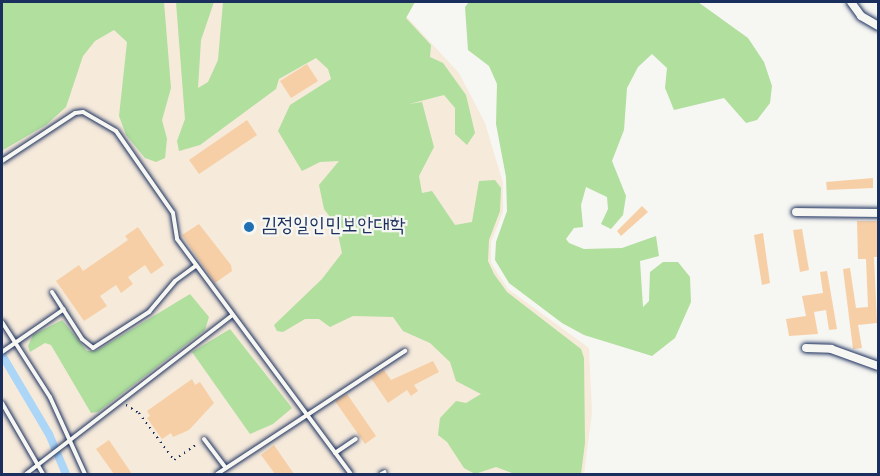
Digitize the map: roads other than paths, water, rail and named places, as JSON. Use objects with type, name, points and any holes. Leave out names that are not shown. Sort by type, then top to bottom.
[{"type":"street","points":[[850,2],[861,16],[879,26]]},
{"type":"street","points":[[796,212],[879,213]]},
{"type":"street","points":[[806,348],[831,349],[879,366]]},
{"type":"lane","points":[[2,161],[75,112],[83,112],[107,123],[173,213],[177,239],[231,316],[351,474]]},
{"type":"lane","points":[[52,292],[82,339],[93,348],[149,312],[175,282],[196,266]]},
{"type":"lane","points":[[2,352],[63,309]]},
{"type":"lane","points":[[26,474],[122,403],[231,316]]},
{"type":"lane","points":[[2,322],[73,440],[85,474]]},
{"type":"lane","points":[[217,474],[306,412],[405,351]]},
{"type":"lane","points":[[2,403],[43,474]]},
{"type":"lane","points":[[204,439],[226,468]]},
{"type":"lane","points":[[335,453],[356,439]]},
{"type":"waterway","points":[[2,355],[49,434],[66,474]]},
{"type":"place","name":"김정일인민보안대학","points":[[249,227]]}]
